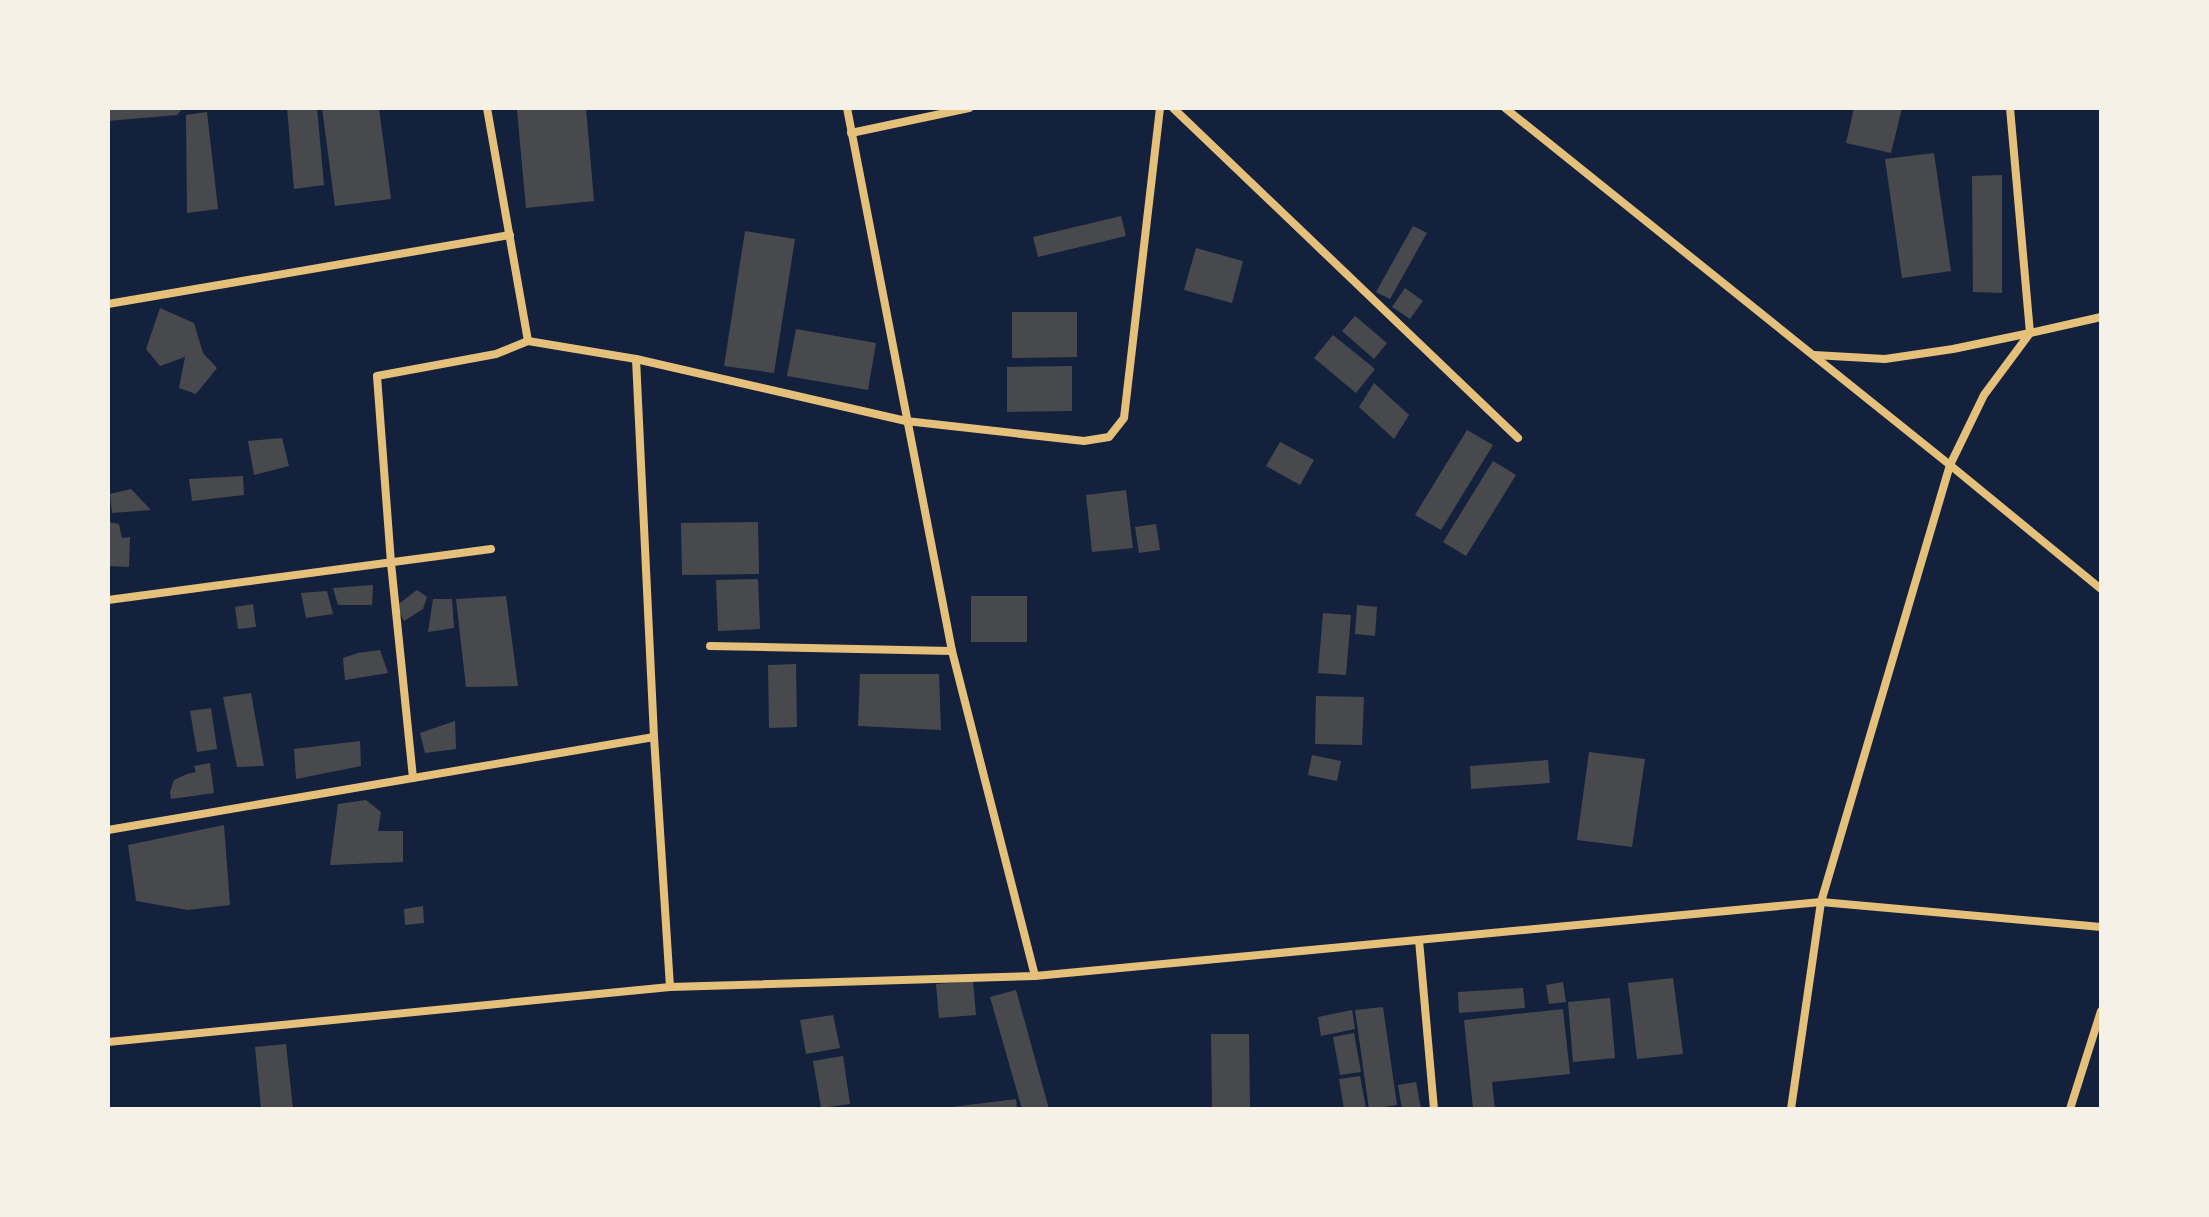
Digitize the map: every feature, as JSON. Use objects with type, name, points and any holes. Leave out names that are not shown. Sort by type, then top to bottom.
[{"type":"street","points":[[487,108],[528,341]]},
{"type":"street","points":[[847,108],[952,651],[1035,976]]},
{"type":"street","points":[[851,133],[969,108]]},
{"type":"street","points":[[413,778],[391,563],[377,376],[496,354],[528,341],[636,359],[906,421],[1084,441],[1109,437],[1124,418],[1160,108]]},
{"type":"street","points":[[1173,108],[1518,438]]},
{"type":"street","points":[[1505,108],[2101,589]]},
{"type":"street","points":[[1791,1109],[1821,902],[1950,465],[1984,395],[2030,333],[2010,108]]},
{"type":"street","points":[[108,304],[510,235]]},
{"type":"street","points":[[1814,355],[1885,359],[1953,349],[2101,317]]},
{"type":"street","points":[[636,359],[654,737],[670,987]]},
{"type":"street","points":[[108,600],[491,549]]},
{"type":"street","points":[[710,646],[952,651]]},
{"type":"street","points":[[108,830],[654,737]]},
{"type":"street","points":[[108,1042],[670,987],[1035,976],[1821,902],[2101,927]]},
{"type":"street","points":[[1419,940],[1434,1109]]},
{"type":"street","points":[[2070,1109],[2101,1011]]},
{"type":"building","points":[[108,108],[183,108],[177,115],[108,121]]},
{"type":"building","points":[[287,108],[317,108],[324,185],[294,189]]},
{"type":"building","points":[[322,108],[379,108],[391,199],[335,206]]},
{"type":"building","points":[[586,108],[594,201],[526,208],[517,110]]},
{"type":"building","points":[[1854,108],[1902,108],[1891,153],[1846,143]]},
{"type":"building","points":[[207,112],[218,209],[187,213],[186,115]]},
{"type":"building","points":[[1934,153],[1951,271],[1902,278],[1885,159]]},
{"type":"building","points":[[2002,175],[2002,293],[1973,292],[1972,176]]},
{"type":"building","points":[[1121,216],[1126,236],[1038,257],[1033,237]]},
{"type":"building","points":[[1413,226],[1427,233],[1390,299],[1376,292]]},
{"type":"building","points":[[745,231],[795,239],[774,373],[724,366]]},
{"type":"building","points":[[1196,248],[1243,261],[1232,303],[1184,290]]},
{"type":"building","points":[[1405,288],[1423,301],[1410,319],[1392,307]]},
{"type":"building","points":[[160,308],[194,323],[203,353],[217,368],[196,394],[179,388],[185,357],[160,366],[146,349]]},
{"type":"building","points":[[1012,312],[1077,312],[1077,357],[1012,358]]},
{"type":"building","points":[[1355,316],[1387,343],[1374,359],[1342,331]]},
{"type":"building","points":[[796,329],[876,343],[868,390],[787,376]]},
{"type":"building","points":[[1333,335],[1375,369],[1356,393],[1314,358]]},
{"type":"building","points":[[1072,366],[1072,411],[1007,412],[1007,367]]},
{"type":"building","points":[[1374,383],[1409,415],[1394,439],[1359,407]]},
{"type":"building","points":[[1467,430],[1493,445],[1441,530],[1415,515]]},
{"type":"building","points":[[282,438],[289,466],[254,475],[248,441]]},
{"type":"building","points":[[1280,442],[1314,460],[1300,485],[1266,466]]},
{"type":"building","points":[[1493,461],[1516,475],[1466,556],[1443,542]]},
{"type":"building","points":[[243,476],[244,495],[192,501],[189,479]]},
{"type":"building","points":[[131,489],[151,510],[112,513],[110,494]]},
{"type":"building","points":[[1126,490],[1133,548],[1092,552],[1086,495]]},
{"type":"building","points":[[109,522],[119,524],[122,538],[130,537],[129,567],[108,566]]},
{"type":"building","points":[[758,522],[759,574],[682,575],[681,523]]},
{"type":"building","points":[[1156,524],[1160,550],[1139,553],[1135,527]]},
{"type":"building","points":[[758,579],[760,629],[718,631],[716,580]]},
{"type":"building","points":[[373,585],[372,605],[338,605],[333,588]]},
{"type":"building","points":[[417,590],[427,597],[423,609],[404,621],[396,606]]},
{"type":"building","points":[[327,591],[333,614],[306,618],[301,593]]},
{"type":"building","points":[[506,596],[518,686],[466,687],[456,599]]},
{"type":"building","points":[[971,596],[1027,596],[1027,642],[971,642]]},
{"type":"building","points":[[433,599],[452,599],[454,628],[428,632]]},
{"type":"building","points":[[253,604],[256,627],[238,629],[235,607]]},
{"type":"building","points":[[1357,605],[1377,607],[1375,636],[1355,634]]},
{"type":"building","points":[[1323,613],[1351,615],[1346,675],[1318,673]]},
{"type":"building","points":[[380,650],[388,673],[345,680],[343,658]]},
{"type":"building","points":[[796,664],[797,727],[769,728],[768,665]]},
{"type":"building","points":[[860,674],[939,674],[941,730],[858,726]]},
{"type":"building","points":[[251,693],[264,766],[237,767],[223,697]]},
{"type":"building","points":[[1316,696],[1364,697],[1362,745],[1315,744]]},
{"type":"building","points":[[211,708],[217,749],[197,752],[190,711]]},
{"type":"building","points":[[455,721],[456,749],[425,753],[420,733]]},
{"type":"building","points":[[360,741],[361,766],[296,779],[294,749]]},
{"type":"building","points":[[1589,752],[1645,759],[1632,847],[1577,840]]},
{"type":"building","points":[[1312,755],[1341,761],[1337,781],[1308,775]]},
{"type":"building","points":[[1548,760],[1550,783],[1471,789],[1470,766]]},
{"type":"building","points":[[210,763],[214,793],[171,799],[174,780],[196,772],[194,766]]},
{"type":"building","points":[[366,800],[381,812],[378,831],[403,831],[403,862],[330,865],[338,804]]},
{"type":"building","points":[[224,825],[230,905],[188,910],[136,901],[128,845]]},
{"type":"building","points":[[423,906],[424,923],[405,925],[404,909]]},
{"type":"building","points":[[1673,978],[1683,1054],[1637,1059],[1628,983]]},
{"type":"building","points":[[973,981],[976,1015],[939,1018],[936,984]]},
{"type":"building","points":[[1563,982],[1566,1002],[1549,1004],[1546,985]]},
{"type":"building","points":[[1523,988],[1525,1008],[1459,1013],[1458,992]]},
{"type":"building","points":[[1016,990],[1049,1109],[1022,1109],[990,997]]},
{"type":"building","points":[[1610,998],[1615,1058],[1573,1062],[1568,1002]]},
{"type":"building","points":[[1383,1007],[1397,1105],[1369,1109],[1355,1010]]},
{"type":"building","points":[[1563,1009],[1570,1074],[1492,1082],[1495,1109],[1473,1109],[1464,1020]]},
{"type":"building","points":[[1352,1010],[1355,1029],[1321,1036],[1318,1017]]},
{"type":"building","points":[[833,1015],[840,1048],[806,1054],[800,1020]]},
{"type":"building","points":[[1354,1033],[1361,1072],[1340,1075],[1333,1037]]},
{"type":"building","points":[[1211,1034],[1249,1034],[1250,1109],[1212,1109]]},
{"type":"building","points":[[286,1044],[293,1109],[261,1109],[255,1047]]},
{"type":"building","points":[[843,1056],[850,1104],[821,1108],[813,1061]]},
{"type":"building","points":[[1360,1076],[1366,1108],[1344,1109],[1339,1079]]},
{"type":"building","points":[[1416,1082],[1421,1109],[1402,1109],[1398,1085]]},
{"type":"building","points":[[1016,1099],[1017,1109],[952,1109],[952,1107]]}]
